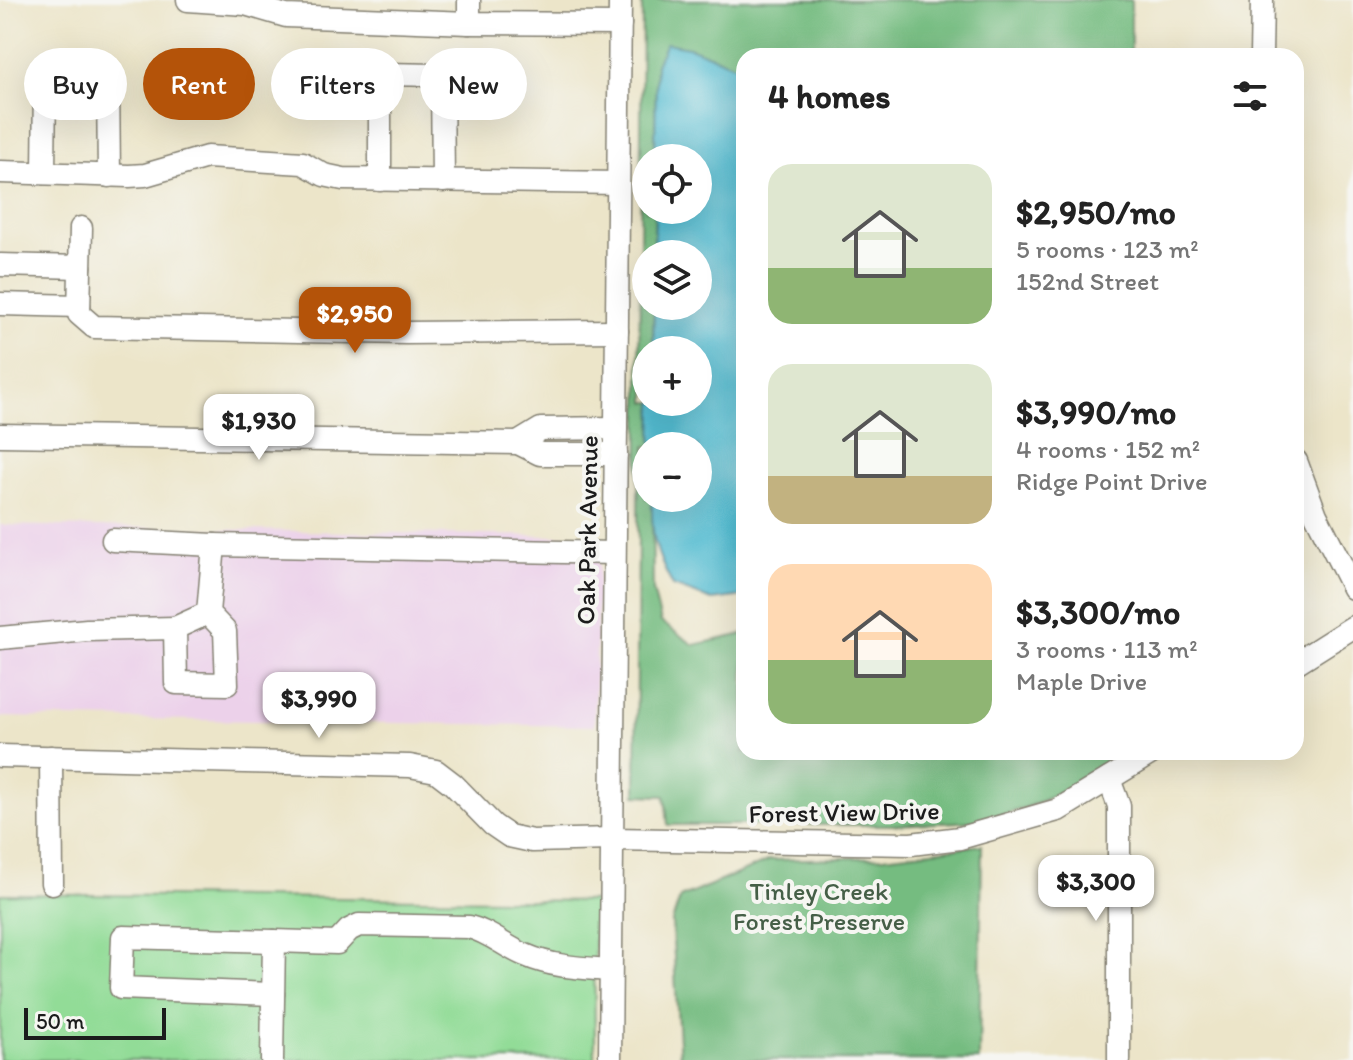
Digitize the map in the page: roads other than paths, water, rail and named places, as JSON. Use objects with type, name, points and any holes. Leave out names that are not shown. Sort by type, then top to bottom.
[{"type":"street","points":[[188,0],[245,2],[286,16],[469,11],[620,24]]},
{"type":"street","name":"Oak Park Avenue","points":[[610,1060],[620,0]]},
{"type":"street","points":[[1261,48],[1262,0]]},
{"type":"street","points":[[44,173],[45,82],[51,71],[103,72],[108,79],[109,176]]},
{"type":"street","points":[[380,180],[380,80],[384,74],[437,75],[442,79],[443,181]]},
{"type":"street","points":[[0,172],[145,175],[207,157],[303,163],[324,175],[343,179],[618,183]]},
{"type":"street","points":[[81,228],[79,314],[94,327],[407,333],[617,331]]},
{"type":"street","points":[[0,265],[80,267]]},
{"type":"street","points":[[0,304],[79,306]]},
{"type":"street","points":[[518,443],[541,429],[616,428]]},
{"type":"street","points":[[0,435],[518,443],[540,454],[616,454]]},
{"type":"street","points":[[1304,483],[1316,515],[1353,588]]},
{"type":"street","points":[[113,540],[614,553]]},
{"type":"street","points":[[175,628],[176,683],[227,684],[225,631],[208,613],[214,545]]},
{"type":"street","points":[[0,638],[87,630],[175,628],[208,613]]},
{"type":"street","points":[[1304,658],[1353,627]]},
{"type":"street","name":"Forest View Drive","points":[[0,756],[410,766],[436,771],[493,825],[509,836],[532,841],[612,839],[911,844],[960,838],[1058,810],[1140,760]]},
{"type":"street","points":[[51,757],[52,883]]},
{"type":"street","points":[[1109,779],[1119,806],[1119,1060]]},
{"type":"street","points":[[273,994],[121,988],[123,937],[337,943],[349,930],[359,925],[469,927],[480,929],[521,954],[539,961],[574,968],[610,970]]},
{"type":"street","points":[[272,1060],[274,941]]},
{"type":"water","points":[[666,43],[689,47],[736,66],[736,597],[712,600],[673,586],[655,544],[652,512],[712,512],[712,432],[652,432],[653,416],[712,416],[712,336],[653,336],[654,320],[712,320],[712,240],[654,240],[655,224],[712,224],[712,144],[655,144],[656,64]]},
{"type":"park label","name":"Tinley Creek Forest Preserve","points":[[819,906]]}]
